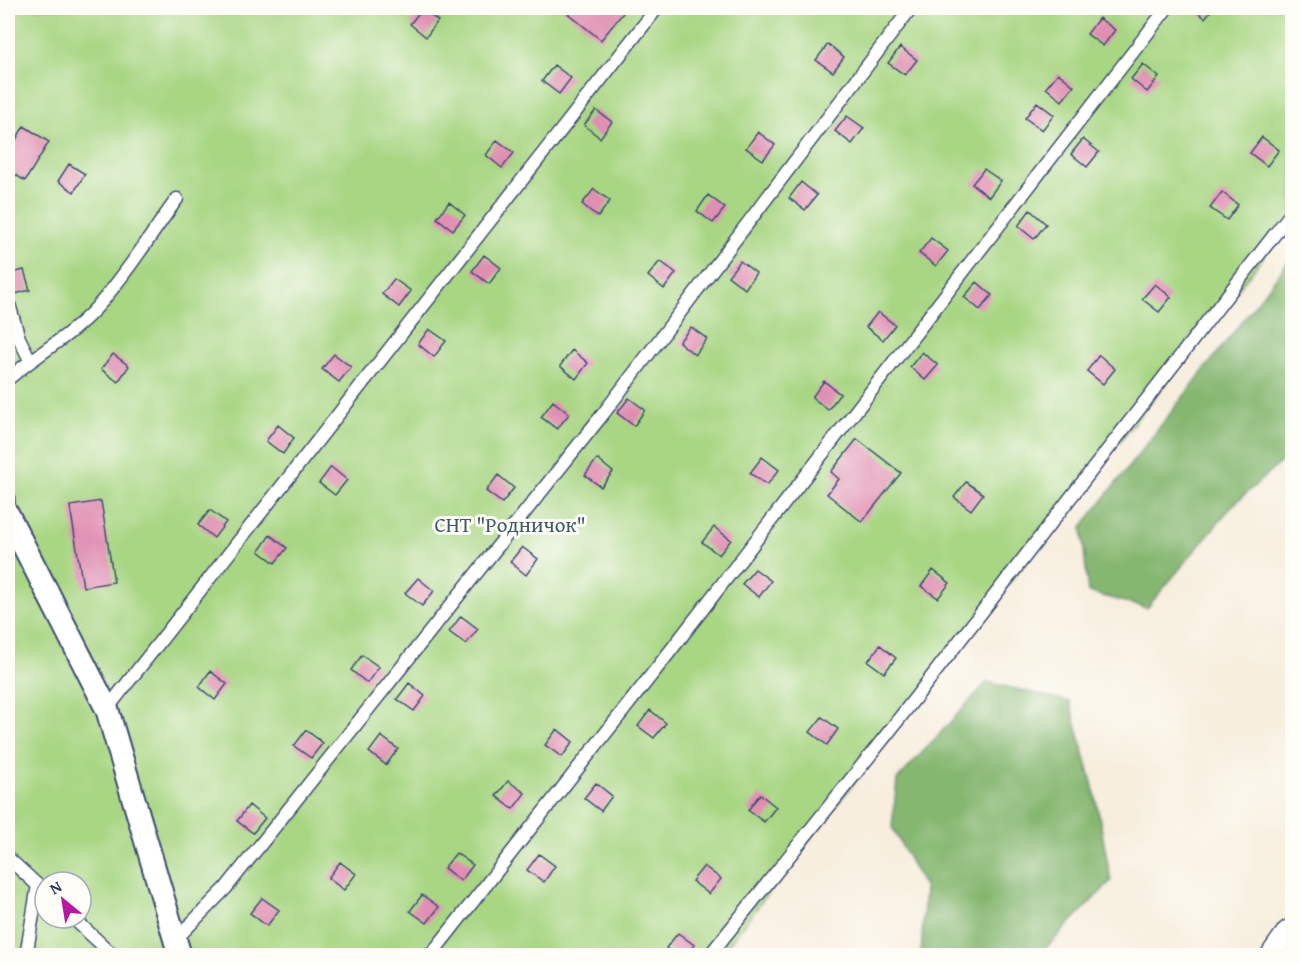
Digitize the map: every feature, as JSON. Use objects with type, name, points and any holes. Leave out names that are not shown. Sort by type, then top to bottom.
[{"type":"main road","points":[[1278,956],[1293,936]]},
{"type":"street","points":[[9,518],[107,709],[178,947]]},
{"type":"lane","points":[[107,709],[657,8]]},
{"type":"lane","points":[[178,947],[603,414],[911,8]]},
{"type":"lane","points":[[430,956],[683,635],[1167,8]]},
{"type":"lane","points":[[8,379],[30,360],[64,339],[97,306],[177,199]]},
{"type":"lane","points":[[709,956],[888,733],[1293,212]]},
{"type":"lane","points":[[8,301],[19,338],[30,360]]},
{"type":"lane","points":[[8,497],[9,518]]},
{"type":"lane","points":[[8,858],[33,881]]},
{"type":"lane","points":[[26,956],[33,924]]},
{"type":"lane","points":[[86,930],[114,956]]},
{"type":"green space","name":"СНТ \"Родничок\"","points":[[8,8],[1292,8],[1292,220],[720,955],[8,955]]},
{"type":"green space","points":[[1292,257],[1292,452],[1232,506],[1147,608],[1088,592],[1082,527]]},
{"type":"green space","points":[[987,682],[1070,702],[1095,794],[1111,881],[1039,955],[921,955],[925,889],[892,827],[897,780]]},
{"type":"building","points":[[561,8],[627,8],[601,40]]},
{"type":"building","points":[[1192,8],[1213,8],[1205,18]]},
{"type":"building","points":[[422,9],[438,21],[426,37],[410,24]]},
{"type":"building","points":[[1099,18],[1115,30],[1103,46],[1087,34]]},
{"type":"building","points":[[828,44],[844,57],[833,72],[816,60]]},
{"type":"building","points":[[900,47],[917,60],[905,75],[888,63]]},
{"type":"building","points":[[1143,64],[1159,77],[1147,92],[1131,79]]},
{"type":"building","points":[[554,65],[571,78],[559,94],[542,81]]},
{"type":"building","points":[[1058,73],[1074,86],[1062,101],[1046,88]]},
{"type":"building","points":[[1037,102],[1054,115],[1042,130],[1025,118]]},
{"type":"building","points":[[596,110],[612,122],[600,138],[584,125]]},
{"type":"building","points":[[847,116],[864,128],[852,144],[835,131]]},
{"type":"building","points":[[24,126],[49,142],[25,181],[8,170],[8,153]]},
{"type":"building","points":[[758,132],[775,145],[763,160],[746,148]]},
{"type":"building","points":[[1262,137],[1279,150],[1267,166],[1250,153]]},
{"type":"building","points":[[1083,139],[1099,152],[1087,167],[1071,154]]},
{"type":"building","points":[[497,140],[514,153],[502,168],[486,155]]},
{"type":"building","points":[[69,164],[85,174],[74,192],[58,181]]},
{"type":"building","points":[[984,169],[1001,181],[989,197],[972,184]]},
{"type":"building","points":[[801,182],[817,195],[805,210],[789,198]]},
{"type":"building","points":[[594,189],[610,201],[598,217],[582,204]]},
{"type":"building","points":[[1222,192],[1238,205],[1227,220],[1210,208]]},
{"type":"building","points":[[708,195],[725,208],[713,223],[697,211]]},
{"type":"building","points":[[449,202],[465,215],[453,230],[437,218]]},
{"type":"building","points":[[1030,210],[1046,224],[1034,239],[1018,226]]},
{"type":"building","points":[[931,238],[948,251],[936,266],[919,253]]},
{"type":"building","points":[[484,255],[501,268],[489,284],[472,271]]},
{"type":"building","points":[[660,261],[676,273],[664,289],[648,276]]},
{"type":"building","points":[[740,261],[756,273],[745,289],[728,276]]},
{"type":"building","points":[[24,270],[30,290],[11,295],[8,274]]},
{"type":"building","points":[[394,279],[411,291],[399,307],[382,294]]},
{"type":"building","points":[[977,282],[992,295],[980,310],[964,297]]},
{"type":"building","points":[[1155,284],[1171,297],[1159,312],[1142,299]]},
{"type":"building","points":[[878,312],[895,325],[883,340],[866,327]]},
{"type":"building","points":[[691,327],[707,339],[695,355],[679,342]]},
{"type":"building","points":[[429,329],[446,341],[434,357],[418,344]]},
{"type":"building","points":[[572,350],[588,363],[576,379],[560,366]]},
{"type":"building","points":[[922,352],[938,365],[925,380],[910,367]]},
{"type":"building","points":[[113,354],[129,366],[118,382],[101,369]]},
{"type":"building","points":[[334,354],[351,367],[339,382],[322,369]]},
{"type":"building","points":[[1099,355],[1115,369],[1103,384],[1087,371]]},
{"type":"building","points":[[824,381],[840,394],[828,410],[812,397]]},
{"type":"building","points":[[629,398],[645,410],[634,426],[617,413]]},
{"type":"building","points":[[553,401],[569,414],[557,429],[541,417]]},
{"type":"building","points":[[278,425],[294,438],[283,454],[266,441]]},
{"type":"building","points":[[857,439],[901,473],[862,522],[827,494],[839,479],[831,472]]},
{"type":"building","points":[[762,457],[779,470],[767,485],[750,473]]},
{"type":"building","points":[[597,459],[613,472],[601,487],[585,475]]},
{"type":"building","points":[[331,467],[347,480],[335,495],[319,483]]},
{"type":"building","points":[[498,475],[514,488],[502,503],[486,491]]},
{"type":"building","points":[[966,482],[983,494],[971,510],[954,497]]},
{"type":"building","points":[[101,501],[114,582],[83,587],[70,506]]},
{"type":"building","points":[[210,510],[226,522],[214,538],[198,525]]},
{"type":"building","points":[[714,527],[731,540],[719,555],[702,542]]},
{"type":"building","points":[[270,535],[287,548],[275,563],[259,551]]},
{"type":"building","points":[[522,547],[538,559],[526,575],[510,562]]},
{"type":"building","points":[[755,569],[771,581],[759,597],[742,584]]},
{"type":"building","points":[[933,570],[950,583],[938,598],[921,586]]},
{"type":"building","points":[[418,578],[434,591],[422,606],[405,593]]},
{"type":"building","points":[[461,616],[478,629],[466,644],[449,632]]},
{"type":"building","points":[[880,645],[896,658],[884,673],[868,661]]},
{"type":"building","points":[[362,655],[379,667],[367,683],[351,670]]},
{"type":"building","points":[[210,671],[227,684],[215,700],[199,687]]},
{"type":"building","points":[[409,683],[425,696],[414,711],[397,699]]},
{"type":"building","points":[[650,710],[666,723],[654,738],[638,726]]},
{"type":"building","points":[[822,717],[838,729],[827,745],[810,732]]},
{"type":"building","points":[[557,729],[573,742],[562,757],[545,745]]},
{"type":"building","points":[[306,730],[323,743],[311,758],[294,746]]},
{"type":"building","points":[[381,736],[398,749],[386,765],[369,752]]},
{"type":"building","points":[[508,781],[525,793],[513,809],[496,796]]},
{"type":"building","points":[[596,783],[612,796],[601,811],[584,798]]},
{"type":"building","points":[[760,794],[776,807],[764,822],[748,810]]},
{"type":"building","points":[[249,805],[265,818],[253,833],[237,821]]},
{"type":"building","points":[[456,853],[473,865],[461,881],[444,868]]},
{"type":"building","points":[[539,854],[555,866],[544,882],[527,870]]},
{"type":"building","points":[[340,862],[356,874],[344,890],[328,878]]},
{"type":"building","points":[[704,866],[721,879],[709,894],[692,881]]},
{"type":"building","points":[[422,895],[439,907],[427,923],[410,911]]},
{"type":"building","points":[[262,898],[279,910],[267,926],[250,913]]},
{"type":"building","points":[[678,933],[694,945],[687,956],[675,956],[666,948]]}]
